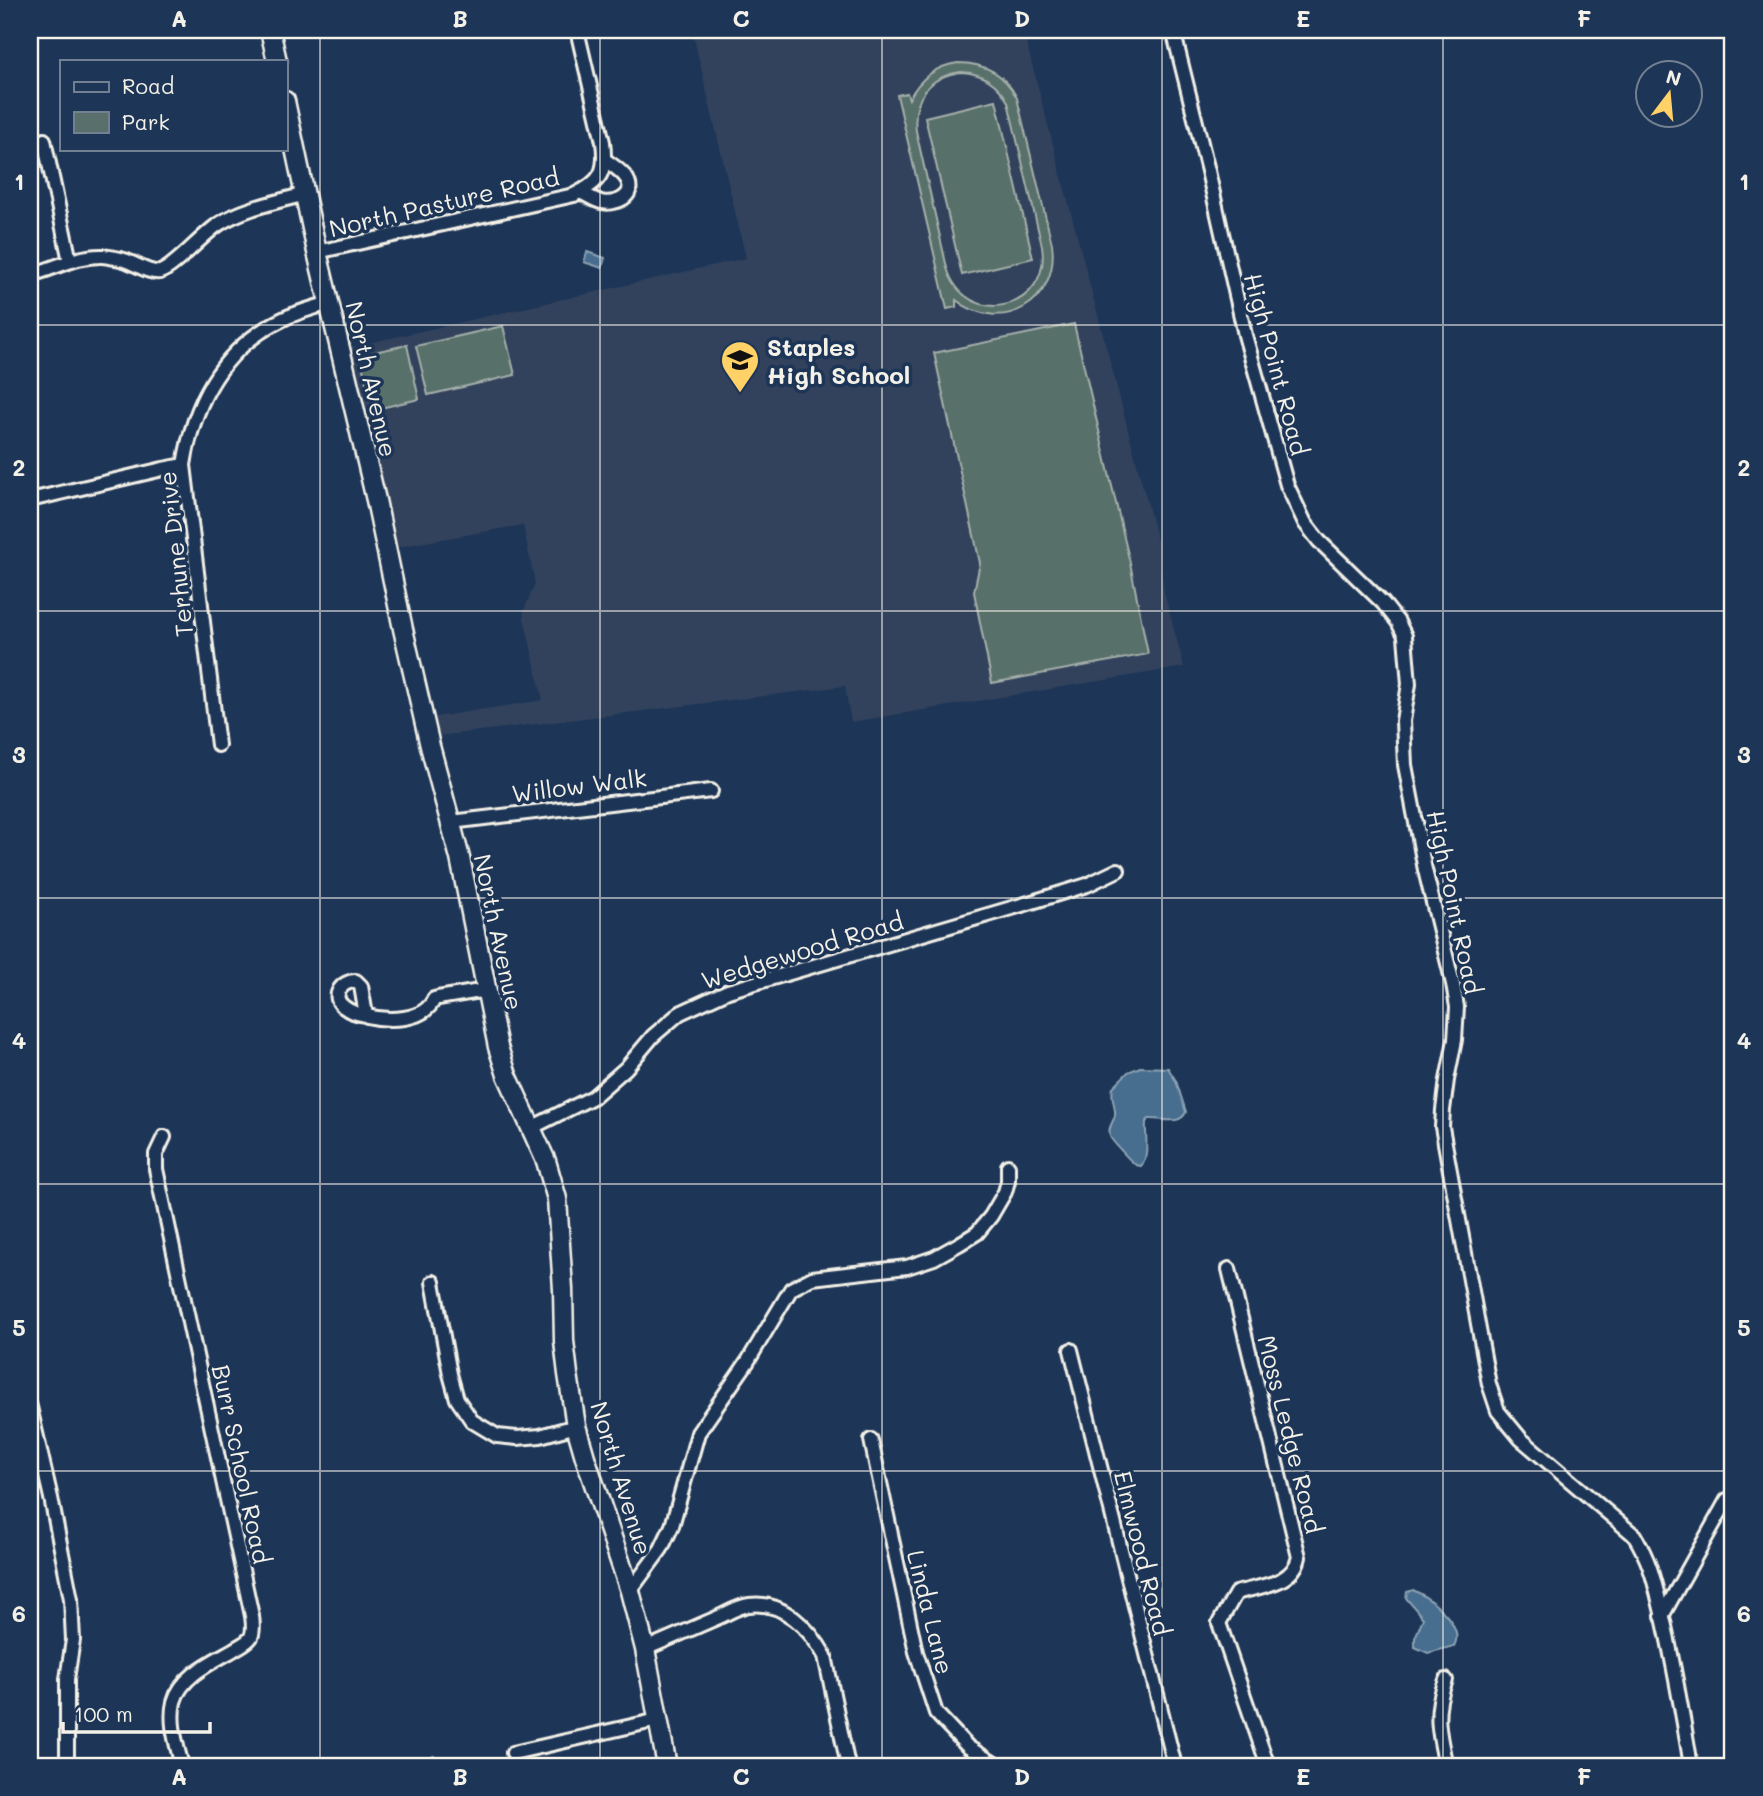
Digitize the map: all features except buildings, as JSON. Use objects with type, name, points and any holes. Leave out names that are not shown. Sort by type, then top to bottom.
[{"type":"street","points":[[270,30],[276,60]]},
{"type":"street","points":[[578,30],[605,160]]},
{"type":"street","name":"High Point Road","points":[[1173,30],[1245,335],[1287,485],[1296,507],[1319,541],[1383,603],[1405,636],[1409,684],[1403,721],[1405,765],[1425,870],[1457,1007],[1458,1022],[1447,1080],[1443,1127],[1489,1384],[1498,1410],[1521,1439],[1634,1535],[1651,1568],[1672,1657],[1691,1766]]},
{"type":"street","name":"North Avenue","points":[[287,111],[425,724],[451,822],[498,1047],[507,1075],[546,1161],[557,1199],[564,1341],[576,1426],[630,1591],[645,1649],[667,1766]]},
{"type":"street","points":[[44,140],[70,261]]},
{"type":"street","name":"North Pasture Road","points":[[317,252],[574,195],[589,187],[598,178],[605,160],[627,179],[629,188],[624,199],[614,202],[602,202],[580,192]]},
{"type":"street","points":[[30,275],[70,261],[104,256],[159,272],[170,266],[200,238],[227,220],[305,194]]},
{"type":"street","name":"Terhune Drive","points":[[218,745],[184,466],[189,438],[210,385],[223,365],[255,334],[285,318],[329,303]]},
{"type":"street","points":[[30,500],[184,466]]},
{"type":"street","name":"Willow Walk","points":[[451,822],[711,791]]},
{"type":"street","name":"Wedgewood Road","points":[[531,1128],[593,1097],[625,1068],[665,1024],[680,1013],[728,990],[1087,885],[1118,870]]},
{"type":"street","points":[[366,1015],[380,1019],[413,1016],[431,1006],[434,999],[486,990]]},
{"type":"street","name":"Burr School Road","points":[[164,1138],[156,1154],[156,1169],[253,1616],[252,1635],[247,1641],[192,1676],[177,1694],[173,1729],[182,1766]]},
{"type":"street","points":[[630,1591],[661,1549],[672,1526],[698,1433],[748,1361],[791,1290],[811,1278],[906,1267],[934,1258],[959,1244],[977,1233],[991,1216],[1005,1192],[1008,1166]]},
{"type":"street","name":"Moss Ledge Road","points":[[1229,1269],[1299,1557],[1294,1571],[1285,1579],[1236,1593],[1219,1623],[1268,1766]]},
{"type":"street","points":[[433,1282],[457,1399],[472,1421],[497,1436],[517,1438],[540,1436],[576,1426]]},
{"type":"street","name":"Elmwood Road","points":[[1070,1350],[1175,1766]]},
{"type":"street","points":[[30,1407],[71,1598],[73,1640],[67,1679],[67,1766]]},
{"type":"street","name":"Linda Lane","points":[[871,1440],[916,1651],[936,1713],[968,1747],[998,1766]]},
{"type":"street","points":[[1662,1616],[1727,1500]]},
{"type":"street","points":[[645,1649],[748,1605],[774,1607],[792,1617],[816,1640],[825,1656],[848,1766]]},
{"type":"street","points":[[1446,1680],[1438,1726],[1446,1766]]},
{"type":"street","points":[[513,1753],[658,1720]]},
{"type":"shaded area","name":"Staples High School","points":[[692,30],[1023,30],[1158,544],[1164,592],[1184,667],[851,722],[845,686],[438,736],[435,717],[543,700],[523,613],[535,583],[523,525],[397,547],[351,347],[746,258]]},
{"type":"shaded area","points":[[587,252],[605,258],[602,268],[584,262]]},
{"type":"shaded area","points":[[1140,1067],[1168,1068],[1176,1081],[1186,1112],[1180,1119],[1149,1119],[1146,1122],[1146,1151],[1141,1166],[1126,1156],[1109,1133],[1115,1115],[1113,1087],[1128,1072]]},
{"type":"shaded area","points":[[1413,1590],[1436,1605],[1451,1621],[1455,1629],[1454,1646],[1428,1653],[1415,1647],[1415,1638],[1423,1618],[1406,1598],[1407,1592]]},
{"type":"green space","points":[[958,63],[977,65],[1000,76],[1017,98],[1052,244],[1052,265],[1047,282],[1037,297],[1024,307],[1009,313],[992,315],[974,310],[956,300],[956,307],[947,309],[897,95],[907,93],[909,99],[929,74]],"holes":[[[961,72],[976,74],[989,80],[1000,89],[1008,102],[1042,246],[1042,268],[1034,286],[1021,298],[1005,305],[988,305],[971,300],[957,288],[947,268],[916,131],[917,109],[925,91],[940,78]]]},
{"type":"green space","points":[[996,100],[1033,258],[962,275],[925,117]]},
{"type":"green space","points":[[1074,324],[1130,563],[1148,654],[992,683],[974,592],[980,563],[934,353]]},
{"type":"green space","points":[[503,326],[515,375],[428,395],[416,346]]},
{"type":"green space","points":[[407,345],[419,399],[372,410],[360,355]]},
{"type":"green space","points":[[434,1756],[444,1766],[394,1766]]},
{"type":"place","name":"Staples High School","points":[[740,394]]}]
